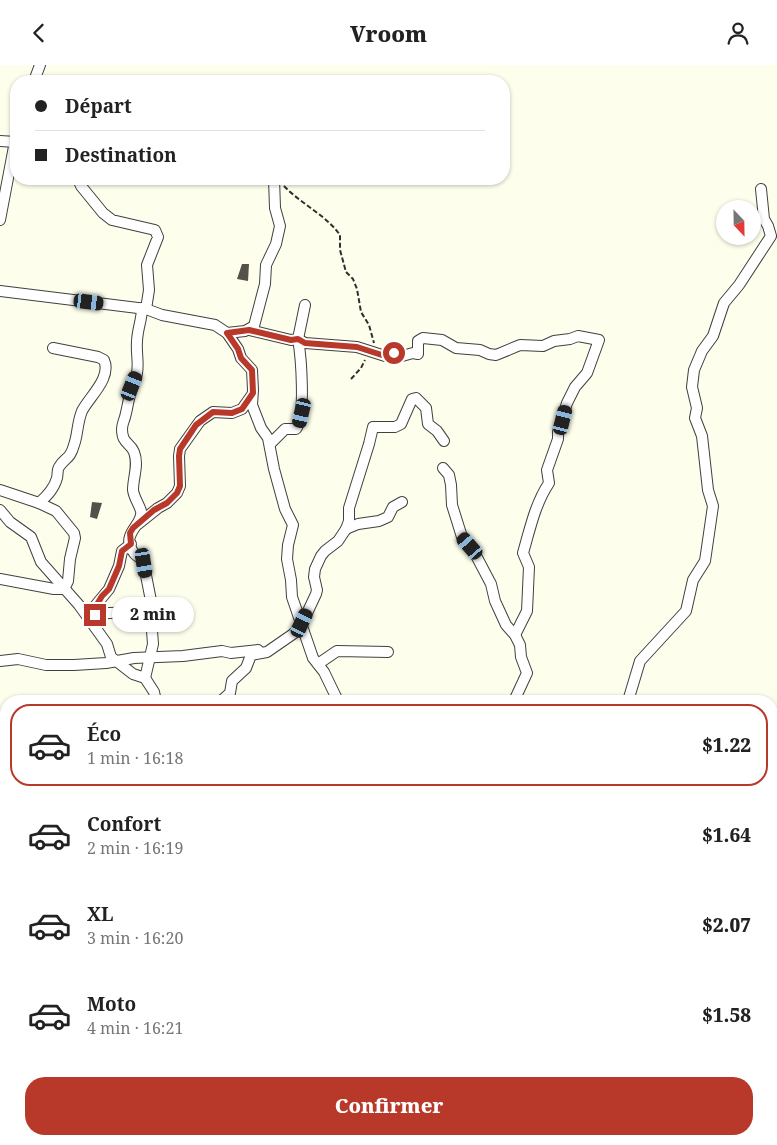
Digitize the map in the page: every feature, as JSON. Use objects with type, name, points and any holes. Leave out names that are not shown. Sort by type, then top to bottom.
[{"type":"street","points":[[0,220],[10,170]]},
{"type":"street","points":[[80,185],[103,213],[112,220],[152,229],[158,235],[147,265],[149,290],[137,335],[137,375],[122,425],[124,441],[134,452],[136,465],[133,488],[134,496],[141,511],[141,517],[137,525]]},
{"type":"street","points":[[249,330],[254,326],[265,284],[266,265],[276,244],[280,227],[275,208],[274,185]]},
{"type":"street","points":[[629,695],[634,675],[640,661],[686,611],[693,580],[705,561],[713,506],[708,490],[702,436],[695,418],[697,407],[692,391],[692,381],[694,370],[702,351],[713,336],[724,303],[739,285],[771,236],[764,219],[762,189]]},
{"type":"street","points":[[0,291],[144,309],[162,315],[215,325],[227,333],[238,349],[241,358],[252,370],[252,405],[270,444],[274,469],[285,509],[293,525],[287,559],[292,597],[313,658],[324,672],[335,695]]},
{"type":"street","points":[[270,444],[285,429],[296,429],[302,413],[298,339],[306,305]]},
{"type":"street","points":[[227,333],[249,330],[291,340],[298,339],[305,343],[357,347],[385,356],[394,353],[402,356],[413,353],[416,355],[419,353],[418,341],[423,338],[442,341],[456,348],[480,350],[496,355],[520,345],[543,346],[554,341],[578,336],[599,340],[587,373],[575,387],[567,403],[558,439],[547,470],[549,483],[540,497],[523,553],[529,567],[527,611],[515,635]]},
{"type":"street","points":[[39,503],[49,495],[54,485],[58,468],[72,454],[78,419],[103,379],[105,368],[104,360],[93,355],[53,348]]},
{"type":"street","points":[[145,678],[153,644],[152,603],[144,563],[141,558],[134,554],[130,533],[154,510],[167,503],[177,493],[180,486],[180,449],[200,421],[213,412],[232,413],[242,409],[253,393]]},
{"type":"street","points":[[228,695],[230,693],[232,681],[246,668],[249,657],[254,654],[267,652],[276,647],[301,626],[316,594],[314,577],[321,556],[344,535],[349,521],[349,508],[373,427],[396,427],[401,424],[412,399],[416,398],[426,408],[428,424],[437,431],[444,441]]},
{"type":"street","points":[[443,468],[449,475],[452,505],[462,537],[470,546],[491,584],[495,601],[506,625],[515,635],[520,645],[527,673],[517,695]]},
{"type":"street","points":[[0,490],[39,503],[60,514],[75,535],[68,581],[64,589]]},
{"type":"street","points":[[346,529],[358,524],[379,521],[388,517],[393,507],[402,502]]},
{"type":"street","points":[[0,510],[10,522],[31,537],[42,562],[89,618],[107,644],[114,661],[124,666],[133,674],[145,678],[155,695]]},
{"type":"street","points":[[89,618],[102,596],[109,589],[119,566],[122,551],[131,544]]},
{"type":"street","points":[[0,579],[54,589],[64,589]]},
{"type":"street","points":[[89,618],[100,614],[136,613],[147,615],[152,620]]},
{"type":"street","points":[[0,661],[18,659],[46,665],[82,664],[222,651],[232,653],[276,647]]},
{"type":"street","points":[[318,664],[337,651],[388,652]]},
{"type":"path","points":[[282,185],[322,217],[340,235],[340,250],[346,272],[353,279],[358,289],[361,311],[369,325],[374,341],[374,346],[361,368],[351,379]]},
{"type":"building","points":[[242,264],[249,264],[248,281],[237,279]]},
{"type":"building","points":[[92,502],[102,503],[97,519],[90,517]]},
{"type":"route","points":[[95,615],[90,616],[102,596],[109,589],[119,566],[122,551],[131,544],[130,533],[133,528],[154,510],[167,503],[177,493],[180,486],[180,449],[196,425],[213,412],[232,413],[242,409],[247,405],[253,393],[252,370],[241,358],[238,349],[227,333],[249,330],[291,340],[298,339],[305,343],[357,347],[385,356],[394,353]]}]
